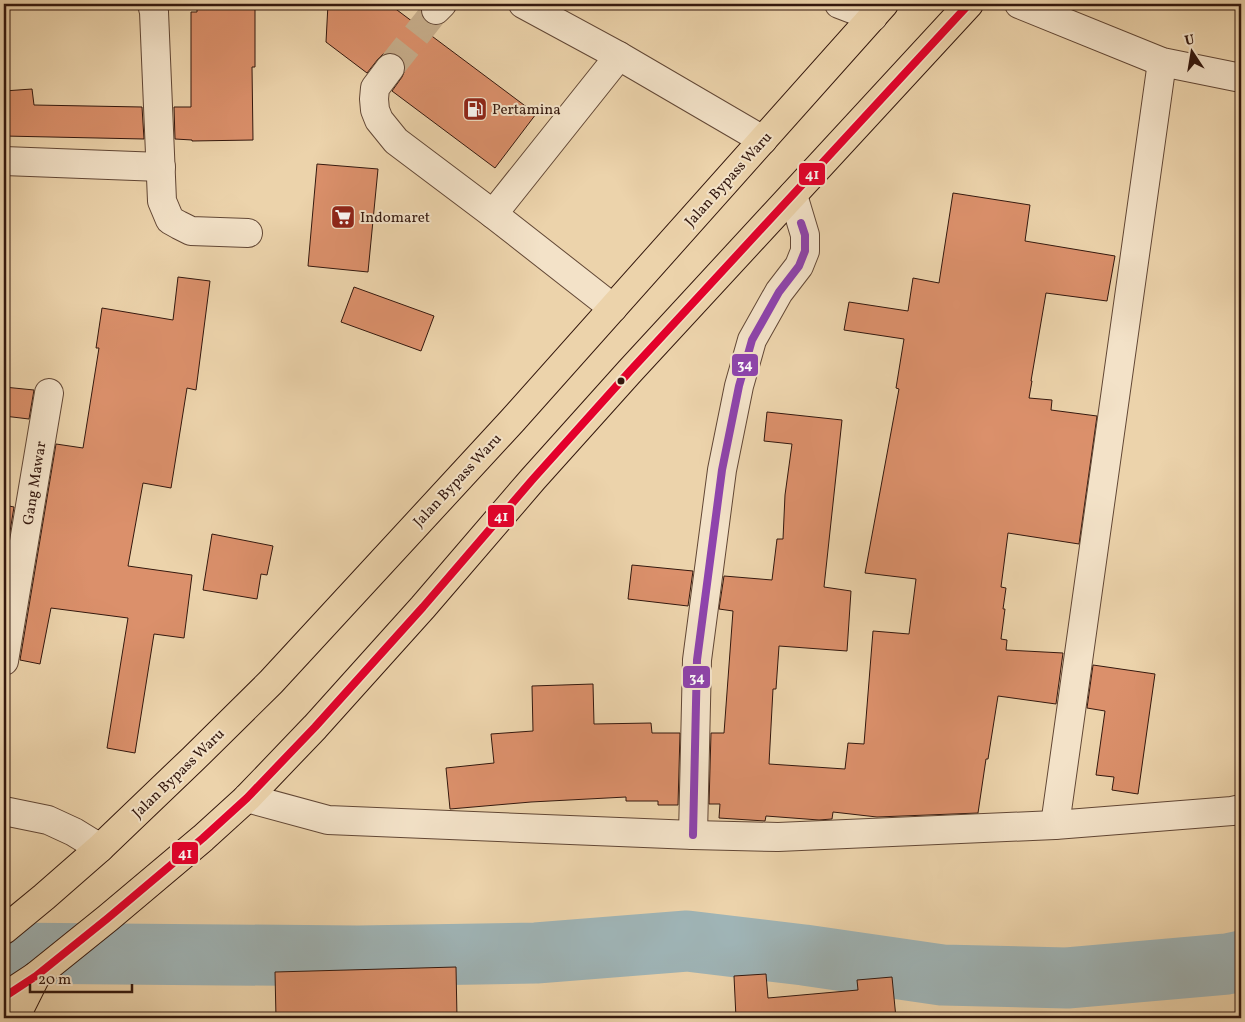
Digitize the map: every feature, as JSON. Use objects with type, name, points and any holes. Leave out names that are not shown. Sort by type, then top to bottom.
[{"type":"highway","points":[[4,997],[43,970],[203,838],[247,798],[315,727],[423,607],[533,479],[630,371],[969,4]]},
{"type":"highway","name":"Jalan Bypass Waru","points":[[4,930],[100,848],[193,760],[271,682],[512,421],[878,10]]},
{"type":"highway","points":[[17,1018],[21,1006],[43,970]]},
{"type":"street","points":[[152,4],[154,12],[162,201],[170,220],[191,231],[248,233]]},
{"type":"street","points":[[523,4],[619,56],[763,140]]},
{"type":"street","points":[[839,4],[878,10]]},
{"type":"street","points":[[1019,4],[1162,62],[1241,78]]},
{"type":"street","points":[[493,214],[619,56]]},
{"type":"street","points":[[1055,824],[1162,62]]},
{"type":"street","points":[[390,68],[375,88],[374,100],[379,120],[396,141],[613,308]]},
{"type":"street","points":[[4,161],[161,167]]},
{"type":"street","points":[[693,835],[697,660],[722,470],[739,386],[752,340],[779,292],[799,266],[805,252],[805,235],[793,195]]},
{"type":"street","name":"Gang Mawar","points":[[4,661],[48,393]]},
{"type":"street","points":[[247,798],[328,820],[778,837],[1055,824],[1241,809]]},
{"type":"street","points":[[4,811],[48,820],[74,832],[100,848]]},
{"type":"building","points":[[197,4],[255,4],[255,67],[252,67],[253,140],[192,141],[175,139],[174,107],[191,107],[191,12],[197,12]]},
{"type":"building","points":[[328,4],[389,4],[536,114],[495,168],[392,91],[405,70],[404,62],[400,56],[391,52],[383,54],[367,73],[326,42]]},
{"type":"building","points":[[32,89],[34,105],[142,107],[144,139],[4,136],[4,91]]},
{"type":"building","name":"Indomaret","points":[[317,164],[378,169],[368,272],[308,266]]},
{"type":"building","points":[[953,193],[1030,205],[1025,241],[1115,256],[1107,301],[1046,293],[1031,381],[1029,398],[1052,400],[1051,410],[1097,416],[1079,544],[1008,533],[1001,587],[1006,588],[1001,639],[1007,640],[1006,650],[1063,653],[1056,704],[998,696],[978,813],[877,817],[833,812],[832,819],[819,820],[766,816],[765,821],[719,818],[720,804],[709,804],[711,733],[724,733],[733,611],[719,609],[724,576],[772,580],[777,539],[783,539],[785,495],[792,444],[764,441],[767,412],[842,420],[824,587],[851,591],[847,651],[779,646],[776,689],[773,689],[769,764],[845,769],[848,743],[864,744],[873,631],[909,634],[916,579],[865,573],[899,389],[896,388],[904,339],[844,330],[849,302],[908,311],[913,278],[939,283]]},
{"type":"building","points":[[178,277],[210,281],[196,390],[187,388],[171,488],[143,483],[128,566],[192,575],[184,638],[154,634],[135,753],[107,748],[128,618],[51,608],[40,664],[20,660],[56,444],[83,448],[99,348],[96,348],[102,308],[173,320]]},
{"type":"building","points":[[354,287],[434,316],[421,351],[341,322]]},
{"type":"building","points":[[4,387],[34,390],[29,419],[4,416]]},
{"type":"building","points":[[4,505],[14,507],[4,568]]},
{"type":"building","points":[[212,534],[273,546],[267,575],[261,574],[257,599],[203,590]]},
{"type":"building","points":[[632,565],[693,571],[688,606],[628,599]]},
{"type":"building","points":[[1093,665],[1155,674],[1138,794],[1112,790],[1114,777],[1096,775],[1105,711],[1087,708]]},
{"type":"building","points":[[593,684],[594,724],[651,723],[652,733],[680,733],[678,805],[658,805],[658,801],[626,801],[626,797],[450,809],[446,768],[494,763],[491,734],[533,731],[532,686]]},
{"type":"building","points":[[456,967],[457,1018],[276,1018],[275,972]]},
{"type":"building","points":[[766,974],[768,998],[858,990],[857,980],[892,977],[896,1018],[736,1018],[734,976]]},
{"type":"waterway","points":[[4,953],[358,956],[536,953],[687,941],[804,955],[942,975],[1067,978],[1227,964],[1241,961]]},
{"type":"tunnel","points":[[390,68],[436,10]]},
{"type":"transit line","name":"41","points":[[4,997],[36,976],[108,918],[203,838],[247,798],[315,727],[423,607],[533,479],[630,371],[969,4]]},
{"type":"transit line","name":"34","points":[[693,835],[697,660],[722,470],[739,386],[752,340],[779,292],[799,266],[805,251],[805,235],[801,223]]},
{"type":"place","name":"Pertamina","points":[[475,109]]},
{"type":"place","name":"Indomaret","points":[[343,217]]}]
